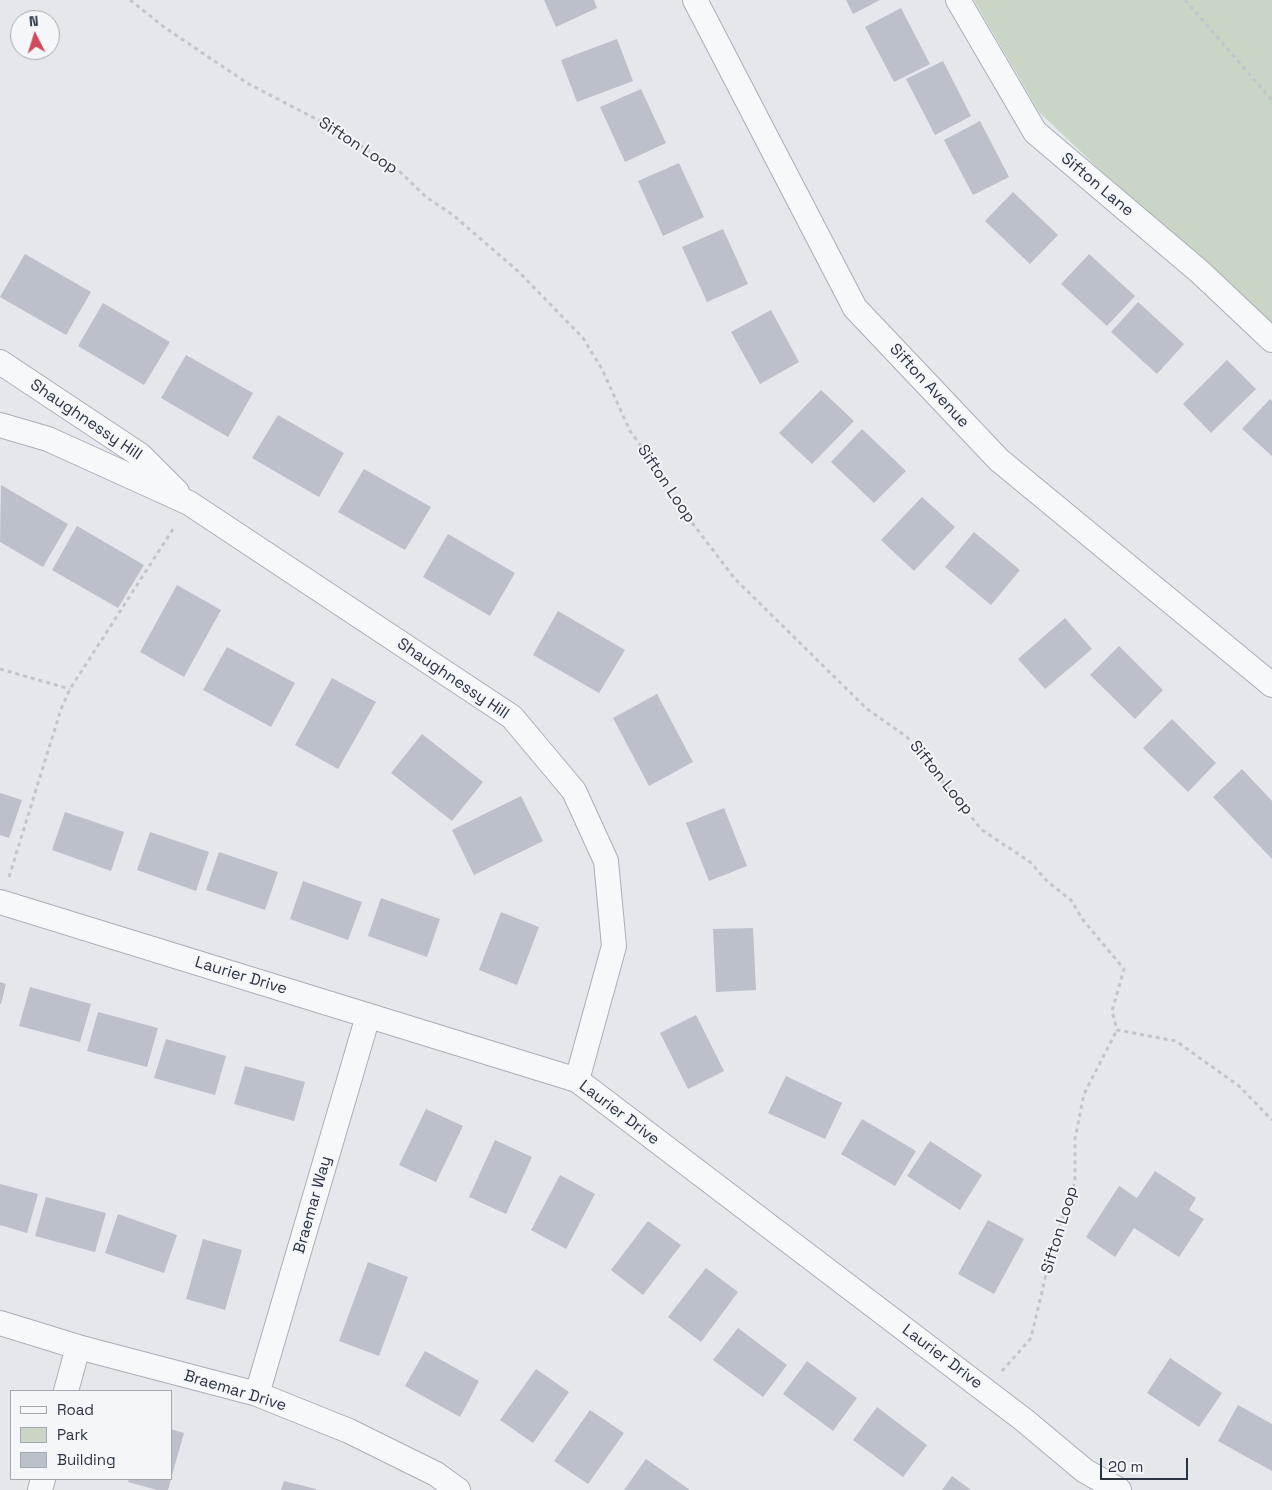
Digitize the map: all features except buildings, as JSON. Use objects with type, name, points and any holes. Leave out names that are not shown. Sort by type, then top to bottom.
[{"type":"street","name":"Sifton Avenue","points":[[695,0],[856,308],[999,460],[1272,685]]},
{"type":"street","name":"Sifton Lane","points":[[958,0],[1035,132],[1200,272],[1272,340]]},
{"type":"street","name":"Shaughnessy Hill","points":[[0,362],[140,455],[189,504]]},
{"type":"street","name":"Shaughnessy Hill","points":[[0,425],[48,439],[189,504],[512,718],[574,791],[606,861],[614,946],[577,1080]]},
{"type":"street","name":"Laurier Drive","points":[[3,893],[368,1016],[577,1080],[985,1390],[1085,1471],[1119,1490]]},
{"type":"street","name":"Braemar Way","points":[[257,1394],[368,1016]]},
{"type":"street","name":"Braemar Drive","points":[[0,1323],[78,1347],[257,1394],[349,1431],[433,1482],[458,1490]]},
{"type":"street","points":[[66,1390],[78,1347]]},
{"type":"path","name":"Sifton Loop","points":[[130,0],[164,26],[247,83],[316,119],[393,165],[426,196],[453,215],[519,272],[583,338],[602,369],[630,431],[665,478],[693,524],[735,579],[867,709],[907,737],[982,830],[1030,862],[1048,882],[1071,900],[1083,920],[1124,969],[1112,1011],[1118,1030],[1084,1094],[1075,1139],[1075,1182],[1052,1250],[1031,1338],[985,1390]]},
{"type":"path","points":[[1185,0],[1272,100]]},
{"type":"path","points":[[3,893],[61,709],[70,689],[189,504]]},
{"type":"path","points":[[0,669],[70,689]]},
{"type":"path","points":[[1118,1030],[1176,1041],[1239,1086],[1272,1120]]},
{"type":"green space","points":[[974,0],[1272,0],[1272,333],[1039,112]]}]
